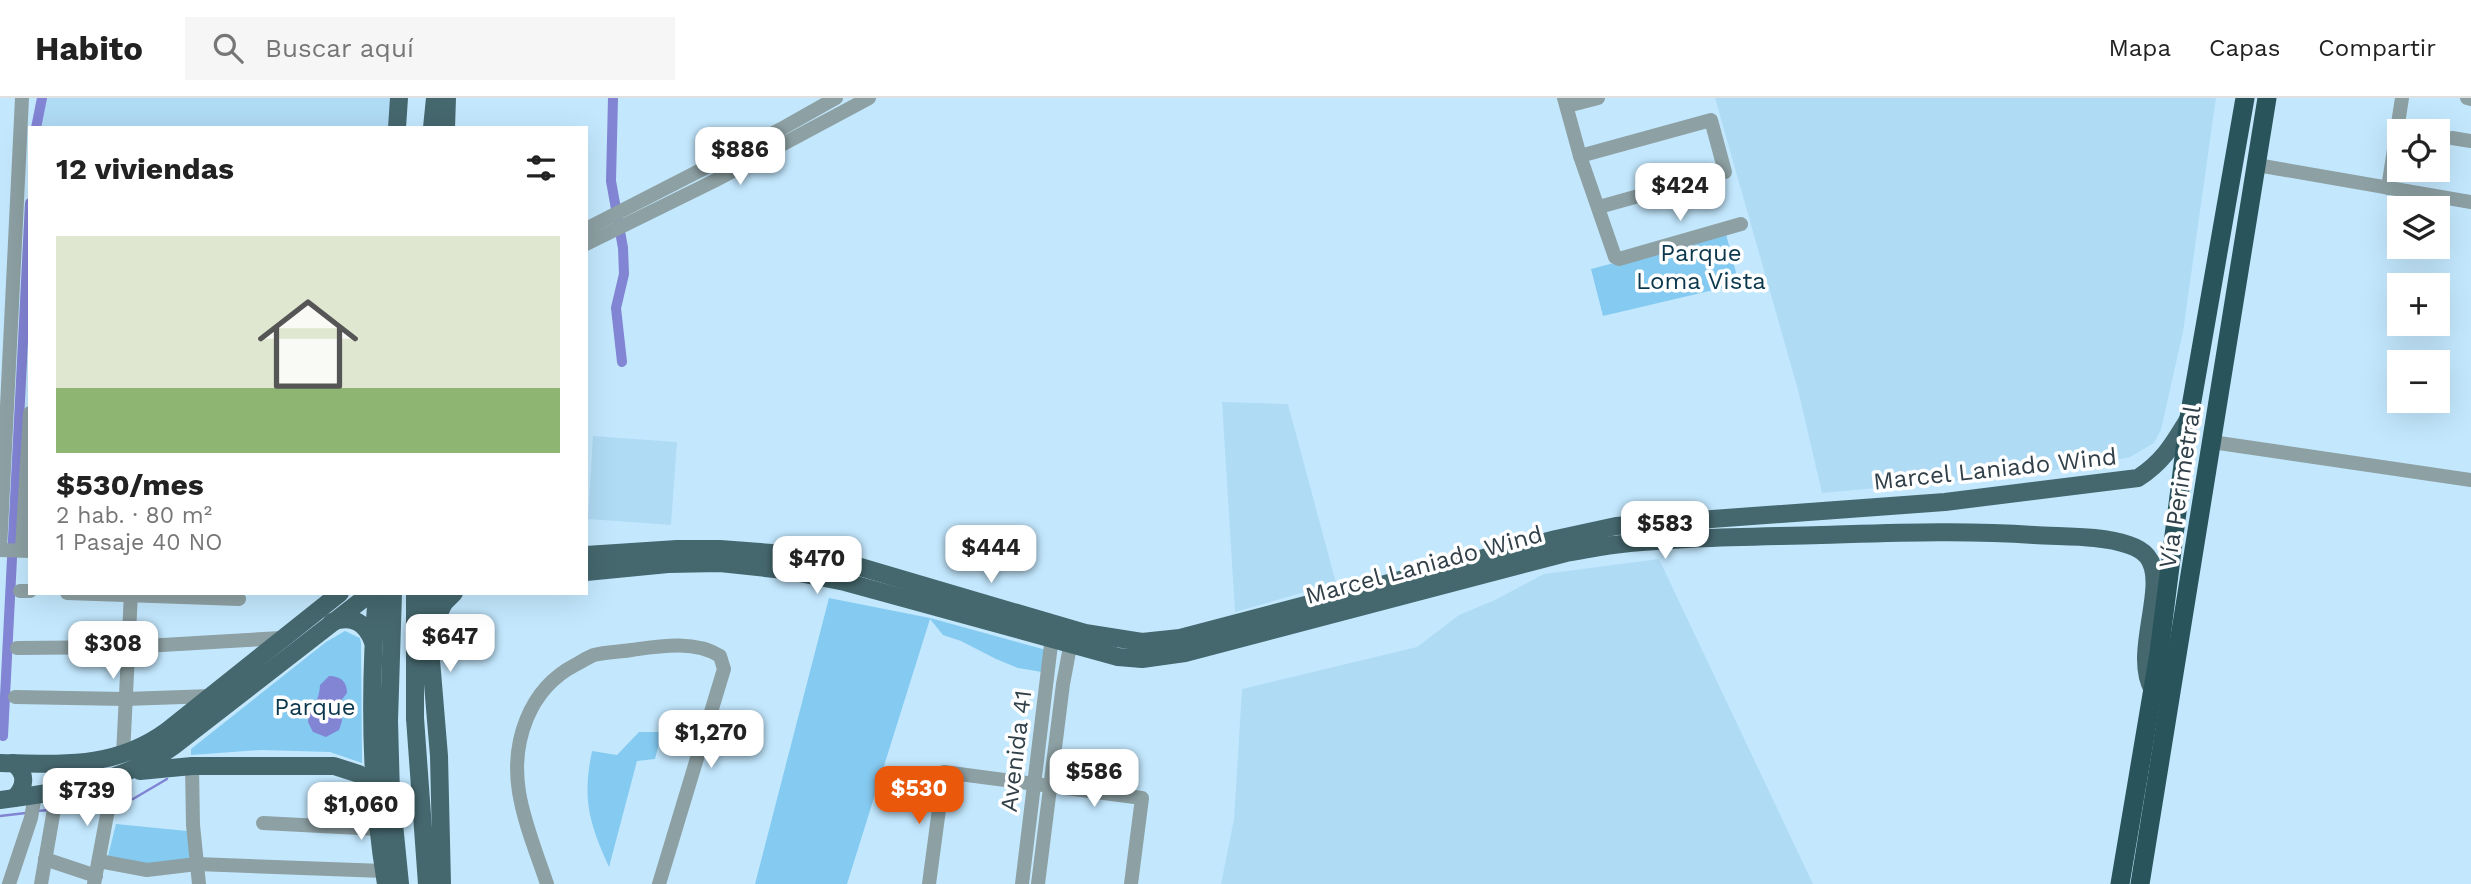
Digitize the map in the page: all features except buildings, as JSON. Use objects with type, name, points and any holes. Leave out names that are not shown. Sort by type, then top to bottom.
[{"type":"highway","name":"Vía Perimetral","points":[[2120,884],[2153,690],[2189,418],[2245,98]]},
{"type":"highway","name":"Vía Perimetral","points":[[2140,884],[2148,849],[2267,98]]},
{"type":"main road","points":[[397,126],[399,98]]},
{"type":"main road","points":[[409,126],[410,98]]},
{"type":"main road","points":[[432,126],[435,98]]},
{"type":"main road","points":[[446,126],[447,98]]},
{"type":"main road","name":"Marcel Laniado Wind","points":[[1072,638],[1142,642],[1181,638],[1556,539],[1616,526],[1945,502],[2138,478],[2155,467],[2166,455],[2189,418]]},
{"type":"main road","name":"Marcel Laniado Wind","points":[[588,555],[720,549],[785,554],[850,564],[1072,638],[1118,657],[1142,659],[1173,655],[1555,556],[1613,545],[1742,537],[1978,532],[2077,538],[2127,544],[2148,557],[2154,575],[2145,662],[2148,682],[2153,690]]},
{"type":"main road","name":"Marcel Laniado Wind","points":[[588,572],[668,564],[720,563],[784,570],[1053,632]]},
{"type":"main road","points":[[122,768],[337,595]]},
{"type":"main road","points":[[7,799],[57,792],[164,753],[368,595]]},
{"type":"main road","points":[[377,595],[373,642],[375,795],[385,878]]},
{"type":"main road","points":[[393,595],[389,721],[391,794],[400,884]]},
{"type":"main road","points":[[415,595],[415,718],[427,884]]},
{"type":"main road","points":[[431,595],[430,640],[439,755],[442,884]]},
{"type":"main road","points":[[430,640],[436,617],[452,595]]},
{"type":"main road","points":[[332,622],[342,618],[353,619],[363,624],[370,632],[373,642]]},
{"type":"main road","points":[[373,642],[379,632],[398,622],[410,623],[430,640]]},
{"type":"main road","points":[[6,763],[82,763],[122,768],[334,766],[359,774],[368,782],[375,795]]},
{"type":"main road","points":[[6,763],[21,770],[24,780],[21,790],[7,799]]},
{"type":"street","points":[[22,98],[5,357],[1,550],[24,551],[28,474]]},
{"type":"street","points":[[588,228],[836,98]]},
{"type":"street","points":[[588,243],[714,181],[869,98]]},
{"type":"street","points":[[1598,98],[1565,102],[1612,253],[1619,260],[1741,224]]},
{"type":"street","points":[[2388,188],[2402,98]]},
{"type":"street","points":[[1580,156],[1711,120],[1725,172],[1599,207]]},
{"type":"street","points":[[2452,138],[2471,141]]},
{"type":"street","points":[[2257,165],[2471,202]]},
{"type":"street","points":[[2211,442],[2471,480]]},
{"type":"street","points":[[96,874],[122,768],[131,595],[239,599]]},
{"type":"street","name":"Avenida 41","points":[[1022,884],[1053,632]]},
{"type":"street","name":"Avenida 41","points":[[1038,884],[1063,684],[1072,638]]},
{"type":"street","points":[[17,648],[128,647],[281,639]]},
{"type":"street","points":[[547,884],[519,792],[516,752],[524,720],[541,692],[563,671],[593,656],[687,645],[709,649],[720,656],[723,669],[659,884]]},
{"type":"street","points":[[15,697],[125,699],[212,696]]},
{"type":"street","points":[[192,766],[193,825],[199,884]]},
{"type":"street","points":[[929,884],[944,772],[1142,798],[1131,884]]},
{"type":"street","points":[[41,884],[57,792]]},
{"type":"street","points":[[6,883],[31,818],[36,795]]},
{"type":"street","points":[[263,823],[379,828]]},
{"type":"street","points":[[45,859],[96,874],[197,864],[385,878]]},
{"type":"shaded area","points":[[38,98],[394,98],[392,126],[37,126]]},
{"type":"shaded area","points":[[1715,98],[2216,98],[2183,332],[2161,430],[2154,443],[2130,457],[2094,465],[1822,493],[1798,390]]},
{"type":"shaded area","points":[[1222,402],[1288,404],[1336,583],[1235,612]]},
{"type":"shaded area","points":[[593,436],[677,442],[671,525],[588,519]]},
{"type":"shaded area","points":[[1659,559],[1813,884],[1221,884],[1234,819],[1242,689],[1417,647],[1459,615],[1495,600],[1544,574]]},
{"type":"shaded area","points":[[329,676],[342,680],[347,693],[340,702],[342,721],[339,730],[326,737],[313,732],[308,722],[320,685]]},
{"type":"green space","name":"Parque Loma Vista","points":[[1726,234],[1739,284],[1603,316],[1591,269]]},
{"type":"green space","points":[[829,598],[930,618],[1050,651],[1048,673],[1018,668],[943,635],[930,619],[847,884],[755,884]]},
{"type":"green space","name":"Parque","points":[[345,631],[360,638],[361,643],[362,763],[330,752],[261,750],[191,755],[191,749],[326,642]]},
{"type":"green space","points":[[639,732],[662,732],[655,759],[637,761],[609,867],[596,837],[589,810],[588,783],[592,751],[617,755]]},
{"type":"green space","points":[[116,824],[187,831],[191,861],[148,865],[108,856]]},
{"type":"waterway","points":[[36,126],[42,98]]},
{"type":"waterway","points":[[613,98],[611,181],[623,248],[624,274],[616,308],[622,362]]},
{"type":"waterway","points":[[3,736],[28,242]]},
{"type":"waterway","points":[[133,799],[167,779]]},
{"type":"waterway","points":[[60,808],[95,804]]},
{"type":"waterway","points":[[36,811],[50,810]]},
{"type":"waterway","points":[[0,816],[26,813]]}]
